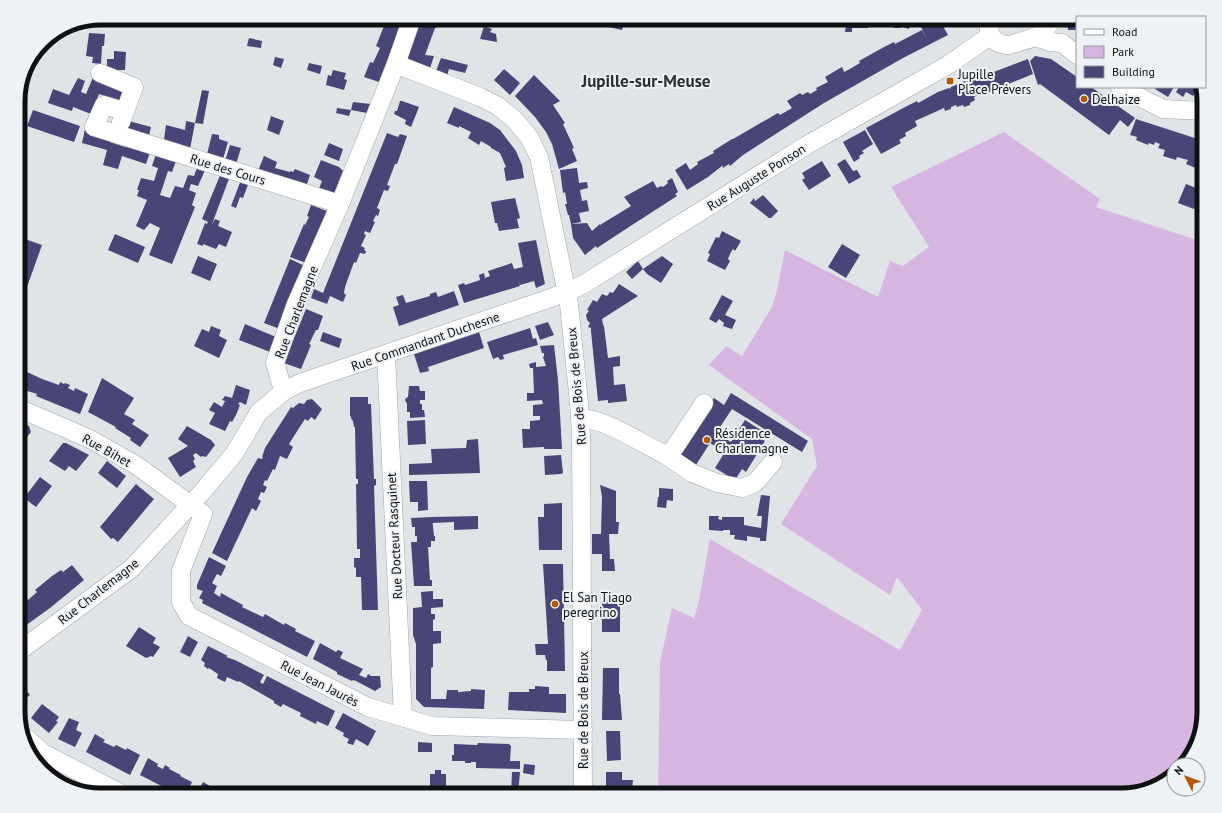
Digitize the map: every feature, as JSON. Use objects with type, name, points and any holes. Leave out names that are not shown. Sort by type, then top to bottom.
[{"type":"street","name":"Rue Charlemagne","points":[[25,647],[132,568],[189,504],[202,492],[234,454],[259,412],[284,391],[275,362],[296,304],[340,204],[396,64],[410,25]]},
{"type":"street","points":[[993,27],[1009,45],[1035,37],[1043,32],[1048,25]]},
{"type":"street","points":[[1053,25],[1062,43],[1076,54]]},
{"type":"street","name":"Rue Auguste Ponson","points":[[567,292],[584,284],[807,145],[948,65],[993,27]]},
{"type":"street","points":[[1035,37],[1050,42],[1062,43]]},
{"type":"street","name":"Rue de Bois de Breux","points":[[396,64],[480,97],[498,106],[515,120],[529,137],[539,157],[567,292],[580,418],[583,788]]},
{"type":"street","points":[[100,73],[134,87],[124,111],[117,134]]},
{"type":"street","points":[[1122,88],[1163,109],[1197,111]]},
{"type":"street","name":"Rue des Cours","points":[[124,111],[104,105],[94,127],[340,204]]},
{"type":"street","name":"Rue Commandant Duchesne","points":[[284,391],[300,383],[567,292]]},
{"type":"street","name":"Rue Docteur Rasquinet","points":[[386,354],[403,717]]},
{"type":"street","points":[[667,456],[675,447],[704,403]]},
{"type":"street","name":"Rue Bihet","points":[[25,411],[90,439],[136,465],[189,504]]},
{"type":"street","points":[[580,418],[589,418],[605,423],[667,456],[692,473],[717,483],[742,488],[755,483],[773,462]]},
{"type":"street","name":"Rue Jean Jaurès","points":[[189,504],[203,514],[181,571],[181,602],[189,616],[368,707],[432,726],[583,730]]},
{"type":"street","points":[[32,743],[43,753],[110,788]]},
{"type":"green space","points":[[1004,132],[1100,199],[1096,207],[1197,240],[1197,712],[1194,731],[1189,745],[1182,757],[1166,757],[1166,773],[1159,778],[1140,785],[1121,788],[658,788],[660,662],[672,608],[694,618],[698,605],[710,539],[900,650],[922,610],[897,577],[890,595],[781,524],[817,466],[812,439],[709,365],[726,346],[742,356],[772,307],[785,250],[878,297],[890,261],[903,266],[929,247],[891,187]]},
{"type":"building","points":[[382,25],[401,25],[379,82],[364,77],[370,62],[373,63],[380,48],[376,46],[384,26]]},
{"type":"building","points":[[419,25],[437,25],[425,55],[434,56],[430,68],[409,60],[407,57]]},
{"type":"building","points":[[604,25],[623,25],[622,30]]},
{"type":"building","points":[[796,25],[810,25],[809,27],[796,27]]},
{"type":"building","points":[[846,25],[880,25],[868,26],[868,28],[852,28],[852,32],[845,32]]},
{"type":"building","points":[[894,25],[901,25],[901,28],[894,28]]},
{"type":"building","points":[[902,25],[910,25],[909,29],[902,27]]},
{"type":"building","points":[[921,25],[944,25],[944,28],[948,35],[903,58],[824,103],[743,155],[730,166],[729,164],[723,168],[722,164],[722,166],[708,177],[687,190],[675,170],[686,163],[690,170],[698,164],[697,162],[714,153],[713,151],[732,139],[778,113],[780,115],[792,108],[787,101],[800,93],[802,95],[808,92],[810,94],[817,90],[816,88],[828,82],[825,77],[842,67],[844,72],[860,63],[859,61],[884,47],[894,42],[895,44],[922,30],[927,39]]},
{"type":"building","points":[[1068,25],[1076,25],[1076,30],[1068,30]]},
{"type":"building","points":[[484,26],[492,29],[490,32],[496,34],[497,42],[480,39]]},
{"type":"building","points":[[89,33],[105,34],[104,46],[102,46],[101,64],[92,63],[93,57],[86,56]]},
{"type":"building","points":[[249,38],[262,41],[261,48],[247,46]]},
{"type":"building","points":[[114,51],[126,52],[125,70],[107,70],[107,59],[114,59]]},
{"type":"building","name":"Delhaize","points":[[1035,56],[1051,59],[1076,76],[1076,88],[1092,88],[1135,118],[1128,127],[1120,120],[1109,135],[1040,84],[1038,85],[1030,61]]},
{"type":"building","points":[[275,57],[284,59],[281,68],[273,65]]},
{"type":"building","points":[[441,58],[468,65],[465,73],[449,69],[447,76],[436,71]]},
{"type":"building","points":[[1028,59],[1033,74],[984,94],[984,92],[974,97],[975,100],[970,103],[970,105],[957,107],[956,105],[945,111],[944,108],[915,121],[917,126],[905,133],[906,136],[899,140],[901,143],[881,154],[866,128],[917,101],[918,103],[938,92],[949,88],[950,89],[951,87],[965,81],[978,78]]},
{"type":"building","points":[[309,63],[322,66],[320,74],[307,70]]},
{"type":"building","points":[[504,69],[520,83],[510,95],[494,80]]},
{"type":"building","points":[[333,70],[346,73],[344,79],[347,80],[344,90],[326,85],[328,75],[331,76]]},
{"type":"building","points":[[94,75],[124,86],[123,106],[105,100],[106,96],[99,94],[91,114],[73,107],[72,111],[48,103],[53,89],[69,95],[78,78],[85,81],[81,92],[86,94]]},
{"type":"building","points":[[534,75],[560,101],[553,105],[565,123],[563,124],[574,148],[572,149],[577,161],[559,169],[552,144],[546,132],[535,117],[515,96]]},
{"type":"building","points":[[1156,88],[1173,88],[1168,97]]},
{"type":"building","points":[[1178,88],[1195,88],[1196,94],[1195,93],[1193,96],[1186,92],[1183,97],[1176,92]]},
{"type":"building","points":[[202,90],[209,91],[203,124],[195,123]]},
{"type":"building","points":[[400,101],[419,107],[411,127],[405,124],[406,120],[394,114],[395,111],[397,111]]},
{"type":"building","points":[[353,102],[371,104],[367,113],[351,110]]},
{"type":"building","points":[[454,107],[490,123],[500,130],[516,151],[522,165],[524,178],[506,181],[504,168],[506,167],[500,153],[481,141],[479,145],[468,138],[471,132],[459,126],[459,128],[447,123]]},
{"type":"building","points":[[337,108],[351,110],[349,116],[336,113]]},
{"type":"building","points":[[33,110],[80,126],[74,142],[27,126]]},
{"type":"building","points":[[271,116],[284,121],[279,135],[267,130]]},
{"type":"building","points":[[1136,119],[1197,139],[1197,169],[1186,164],[1188,160],[1177,157],[1176,160],[1163,156],[1165,150],[1158,148],[1160,144],[1155,142],[1154,145],[1149,143],[1148,145],[1136,140],[1137,137],[1130,135]]},
{"type":"building","points":[[125,120],[151,127],[148,140],[123,131]]},
{"type":"building","points":[[186,121],[195,123],[190,149],[164,140],[166,125],[185,130]]},
{"type":"building","points":[[85,129],[111,136],[110,142],[125,147],[126,144],[150,152],[146,164],[122,156],[118,169],[103,165],[107,150],[82,143]]},
{"type":"building","points":[[865,130],[873,144],[862,151],[864,153],[854,162],[843,142]]},
{"type":"building","points":[[387,133],[398,137],[400,134],[407,136],[397,164],[395,164],[387,185],[390,186],[388,191],[384,190],[377,208],[380,210],[378,216],[376,215],[373,221],[375,222],[370,233],[365,231],[364,234],[366,235],[361,246],[365,248],[364,250],[366,251],[365,254],[360,253],[356,263],[354,262],[345,287],[344,293],[346,295],[343,302],[330,296],[327,304],[311,298],[314,289],[323,293]]},
{"type":"building","points":[[212,134],[219,135],[219,139],[228,142],[223,159],[207,154]]},
{"type":"building","points":[[329,143],[343,149],[339,161],[324,155]]},
{"type":"building","points":[[230,145],[241,148],[236,164],[225,161]]},
{"type":"building","points":[[156,154],[176,161],[172,172],[168,171],[160,195],[170,198],[175,186],[183,188],[188,175],[194,176],[198,165],[206,168],[198,186],[191,184],[189,190],[196,193],[192,205],[195,207],[172,264],[149,255],[160,228],[150,223],[144,230],[136,226],[147,200],[137,196],[139,190],[137,190],[141,178],[154,181],[158,168],[152,166]]},
{"type":"building","points":[[264,156],[277,162],[275,168],[290,172],[293,172],[295,169],[310,175],[306,187],[258,171]]},
{"type":"building","points":[[845,159],[853,171],[857,170],[861,177],[849,184],[837,164]]},
{"type":"building","points":[[321,160],[339,167],[343,171],[333,196],[318,191],[322,181],[314,177]]},
{"type":"building","points":[[822,161],[831,176],[809,190],[802,180],[805,178],[802,173]]},
{"type":"building","points":[[577,168],[579,183],[587,182],[588,188],[580,190],[582,201],[587,200],[589,211],[579,213],[581,222],[571,224],[565,204],[567,204],[565,192],[563,193],[560,170]]},
{"type":"building","points":[[221,173],[230,176],[212,224],[215,219],[220,221],[218,226],[232,232],[226,247],[219,244],[216,249],[203,244],[203,246],[197,244],[205,223],[207,224],[208,222],[202,219]]},
{"type":"building","points":[[672,178],[678,192],[675,194],[677,196],[597,248],[596,246],[585,255],[573,238],[571,224],[587,223],[592,231],[600,224],[631,206],[624,197],[653,181],[657,188],[661,186],[663,187],[668,183],[667,181]]},
{"type":"building","points":[[241,180],[249,182],[243,198],[240,197],[236,208],[231,206]]},
{"type":"building","points":[[1186,184],[1197,188],[1197,201],[1194,209],[1178,203]]},
{"type":"building","points":[[763,195],[778,211],[771,218],[750,203],[754,198],[755,201]]},
{"type":"building","points":[[515,198],[520,218],[517,219],[519,228],[499,231],[497,223],[495,223],[491,202]]},
{"type":"building","points":[[311,205],[327,211],[306,263],[290,257],[304,224],[305,225],[309,217],[307,216]]},
{"type":"building","points":[[722,231],[741,241],[735,251],[733,249],[730,254],[728,259],[730,261],[725,270],[707,261],[710,254],[708,253],[716,237],[719,238]]},
{"type":"building","points":[[115,234],[145,247],[138,263],[108,250]]},
{"type":"building","points":[[25,239],[42,245],[27,287],[25,286]]},
{"type":"building","points":[[536,240],[545,284],[536,288],[534,281],[520,285],[518,280],[520,286],[464,303],[458,285],[464,283],[465,285],[480,280],[479,275],[484,273],[485,278],[490,276],[488,271],[512,263],[514,269],[523,267],[518,243]]},
{"type":"building","points":[[842,244],[860,255],[846,278],[828,267]]},
{"type":"building","points":[[198,256],[217,264],[210,281],[191,273]]},
{"type":"building","points":[[662,256],[673,264],[661,283],[647,274],[643,269]]},
{"type":"building","points":[[290,259],[305,266],[280,329],[264,323]]},
{"type":"building","points":[[638,261],[643,269],[632,279],[626,272]]},
{"type":"building","points":[[619,284],[638,296],[602,319],[608,358],[620,356],[620,366],[613,367],[614,385],[625,384],[627,401],[608,403],[608,400],[598,401],[591,328],[588,327],[590,323],[587,320],[586,315],[589,311],[587,310],[593,300],[597,302],[602,294],[607,296],[610,292],[613,293]]},
{"type":"building","points":[[454,291],[459,305],[399,326],[393,307],[399,305],[396,297],[403,295],[406,303],[430,296],[430,294],[436,292],[438,297]]},
{"type":"building","points":[[722,295],[733,301],[725,315],[736,320],[732,329],[723,326],[724,323],[719,319],[716,323],[709,319]]},
{"type":"building","points":[[306,309],[323,316],[318,330],[316,330],[309,344],[311,345],[301,369],[284,363]]},
{"type":"building","points":[[548,322],[554,335],[540,340],[535,326]]},
{"type":"building","points":[[245,324],[276,337],[270,352],[239,340]]},
{"type":"building","points":[[211,326],[221,330],[219,336],[227,340],[219,358],[194,346],[202,329],[209,332]]},
{"type":"building","points":[[530,328],[533,339],[536,338],[538,345],[503,355],[504,359],[500,360],[498,357],[493,359],[487,342]]},
{"type":"building","points":[[323,332],[342,339],[339,348],[320,341]]},
{"type":"building","points":[[479,332],[484,348],[428,367],[429,371],[420,373],[414,354]]},
{"type":"building","points":[[554,345],[558,380],[562,449],[544,449],[544,447],[523,448],[522,429],[530,429],[530,421],[540,420],[540,416],[533,416],[533,405],[543,404],[542,400],[527,401],[527,393],[534,393],[533,368],[530,368],[529,364],[536,362],[536,367],[546,366],[543,357],[544,353],[542,353],[540,346]]},
{"type":"building","points":[[25,371],[59,385],[60,382],[65,383],[70,385],[68,388],[74,391],[75,388],[88,394],[80,414],[36,396],[37,394],[25,390]]},
{"type":"building","points":[[102,378],[134,398],[124,414],[135,420],[132,424],[149,435],[140,447],[130,440],[131,438],[115,428],[116,427],[88,412]]},
{"type":"building","points":[[236,385],[250,390],[246,405],[240,402],[238,404],[240,405],[236,415],[232,422],[230,421],[225,431],[209,424],[215,413],[209,410],[214,402],[222,407],[225,401],[222,400],[225,396],[232,398]]},
{"type":"building","points":[[409,386],[419,386],[420,391],[425,391],[425,400],[420,400],[420,404],[422,404],[422,410],[424,410],[425,417],[410,418],[410,412],[407,412],[407,404],[405,400],[408,397]]},
{"type":"building","name":"Résidence Charlemagne","points":[[731,393],[808,441],[802,452],[732,409],[716,433],[731,442],[745,420],[764,432],[761,439],[765,441],[746,472],[742,469],[735,480],[715,468],[726,450],[721,447],[718,448],[710,443],[694,468],[676,457],[714,398],[724,405]]},
{"type":"building","points":[[350,397],[368,397],[368,404],[371,404],[374,479],[376,479],[376,485],[374,486],[378,610],[362,610],[361,577],[356,577],[356,568],[354,567],[354,558],[360,558],[360,549],[357,549],[356,484],[358,484],[358,479],[356,479],[355,427],[350,415]]},
{"type":"building","points":[[312,399],[322,409],[315,420],[311,417],[308,421],[305,419],[289,444],[293,447],[287,459],[280,456],[275,470],[273,469],[267,481],[265,480],[263,485],[267,487],[264,493],[261,492],[258,499],[261,501],[256,511],[252,508],[227,561],[212,553],[247,477],[258,458],[262,459],[265,448],[291,407],[293,408],[299,403],[304,404],[307,400]]},
{"type":"building","points":[[425,420],[426,444],[408,445],[407,421]]},
{"type":"building","points":[[25,425],[29,426],[31,432],[25,438]]},
{"type":"building","points":[[187,426],[211,440],[215,445],[206,457],[201,457],[196,453],[193,455],[195,459],[193,461],[196,467],[180,477],[168,458],[188,446],[178,439]]},
{"type":"building","points":[[478,439],[480,473],[409,475],[409,464],[432,463],[431,449],[466,448],[467,440]]},
{"type":"building","points":[[63,443],[66,443],[89,455],[76,471],[69,466],[65,471],[49,461]]},
{"type":"building","points":[[561,455],[563,473],[545,475],[544,456]]},
{"type":"building","points":[[107,461],[126,476],[117,488],[98,473]]},
{"type":"building","points":[[40,477],[52,486],[36,507],[25,499]]},
{"type":"building","points":[[409,481],[427,481],[428,510],[418,511],[418,502],[410,502]]},
{"type":"building","points":[[136,484],[154,499],[118,542],[113,538],[111,539],[100,527]]},
{"type":"building","points":[[600,485],[616,491],[616,522],[619,522],[618,534],[609,534],[610,559],[614,559],[615,571],[602,571],[602,554],[592,554],[592,534],[601,534],[602,497]]},
{"type":"building","points":[[659,488],[673,489],[673,501],[667,500],[666,508],[657,507]]},
{"type":"building","points":[[761,495],[770,496],[766,541],[760,541],[760,538],[747,536],[747,541],[734,539],[735,535],[730,535],[730,530],[709,530],[709,516],[719,516],[718,519],[722,520],[722,517],[744,517],[744,525],[761,528],[762,516],[757,516]]},
{"type":"building","points":[[562,503],[562,550],[539,550],[538,517],[544,517],[544,504]]},
{"type":"building","points":[[478,516],[478,529],[454,530],[454,522],[432,523],[432,517]]},
{"type":"building","points":[[432,517],[435,541],[431,541],[431,547],[428,547],[430,580],[432,580],[432,586],[414,586],[411,542],[417,542],[417,536],[415,536],[415,527],[412,527],[411,518]]},
{"type":"building","points":[[209,557],[226,566],[221,576],[217,574],[212,583],[217,586],[214,593],[220,597],[221,593],[243,605],[242,607],[263,617],[265,614],[284,625],[285,623],[296,629],[295,631],[315,641],[307,657],[202,603],[203,600],[199,598],[203,591],[197,589],[197,585]]},
{"type":"building","points":[[543,564],[563,564],[565,671],[547,671],[547,660],[545,655],[536,655],[535,644],[548,644]]},
{"type":"building","points":[[72,565],[84,580],[25,626],[25,596],[28,600],[37,592],[35,590],[52,576],[61,570],[63,572]]},
{"type":"building","points":[[433,591],[433,599],[443,599],[443,607],[431,608],[431,614],[435,614],[435,619],[433,620],[433,631],[441,631],[441,643],[433,644],[431,699],[446,699],[447,690],[458,690],[458,692],[471,691],[471,689],[485,690],[484,709],[424,707],[416,699],[416,644],[413,635],[413,608],[422,607],[421,592]]},
{"type":"building","points":[[602,600],[620,600],[620,632],[602,632]]},
{"type":"building","points":[[139,627],[156,638],[153,643],[160,647],[153,657],[151,656],[146,658],[126,646]]},
{"type":"building","points":[[188,636],[198,642],[190,657],[180,652]]},
{"type":"building","points":[[320,643],[336,652],[338,650],[343,652],[340,658],[363,669],[359,675],[366,678],[368,674],[371,676],[380,676],[381,687],[375,691],[356,681],[352,681],[337,674],[337,672],[313,659]]},
{"type":"building","points":[[208,646],[228,656],[226,657],[264,675],[260,682],[263,684],[267,676],[335,711],[328,726],[317,721],[316,724],[300,716],[301,713],[283,704],[281,707],[274,703],[274,701],[239,681],[238,682],[227,677],[225,682],[217,678],[218,674],[204,666],[205,663],[201,660]]},
{"type":"building","points":[[603,668],[619,668],[619,694],[622,720],[602,720]]},
{"type":"building","points":[[535,686],[549,687],[549,694],[566,694],[566,713],[508,710],[509,692],[529,692],[529,689],[535,689]]},
{"type":"building","points":[[25,689],[30,695],[25,699]]},
{"type":"building","points":[[42,704],[59,717],[56,721],[58,722],[49,733],[31,718]]},
{"type":"building","points":[[343,713],[376,731],[368,746],[356,739],[353,745],[347,743],[349,739],[343,736],[344,733],[335,728]]},
{"type":"building","points":[[69,718],[79,722],[76,730],[82,733],[75,747],[58,739]]},
{"type":"building","points":[[606,731],[620,731],[621,760],[607,761]]},
{"type":"building","points":[[95,734],[105,740],[103,742],[114,747],[116,745],[126,750],[127,748],[140,755],[130,775],[86,752]]},
{"type":"building","points":[[418,742],[432,743],[432,752],[418,752]]},
{"type":"building","points":[[478,743],[509,744],[511,746],[510,761],[520,761],[520,769],[476,768],[476,762],[465,763],[465,761],[452,761],[452,755],[454,755],[454,744],[477,745]]},
{"type":"building","points":[[148,758],[158,764],[157,766],[163,769],[165,765],[170,768],[169,769],[181,775],[180,776],[192,782],[189,788],[165,788],[140,775]]},
{"type":"building","points":[[524,764],[535,765],[534,775],[523,773]]},
{"type":"building","points":[[435,770],[441,770],[441,774],[446,774],[446,788],[430,788],[430,774],[435,774]]},
{"type":"building","points":[[512,772],[520,772],[519,788],[511,788]]},
{"type":"building","points":[[606,772],[622,772],[622,780],[633,780],[632,788],[606,788]]},
{"type":"building","points":[[203,782],[210,786],[209,788],[200,788]]},
{"type":"place","name":"Jupille Place Prévers","points":[[950,81]]},
{"type":"place","name":"Delhaize","points":[[1084,99]]},
{"type":"place","name":"Résidence Charlemagne","points":[[707,440]]},
{"type":"place","name":"El San Tiago peregrino","points":[[555,604]]},
{"type":"district","name":"Jupille-sur-Meuse","points":[[646,81]]}]
